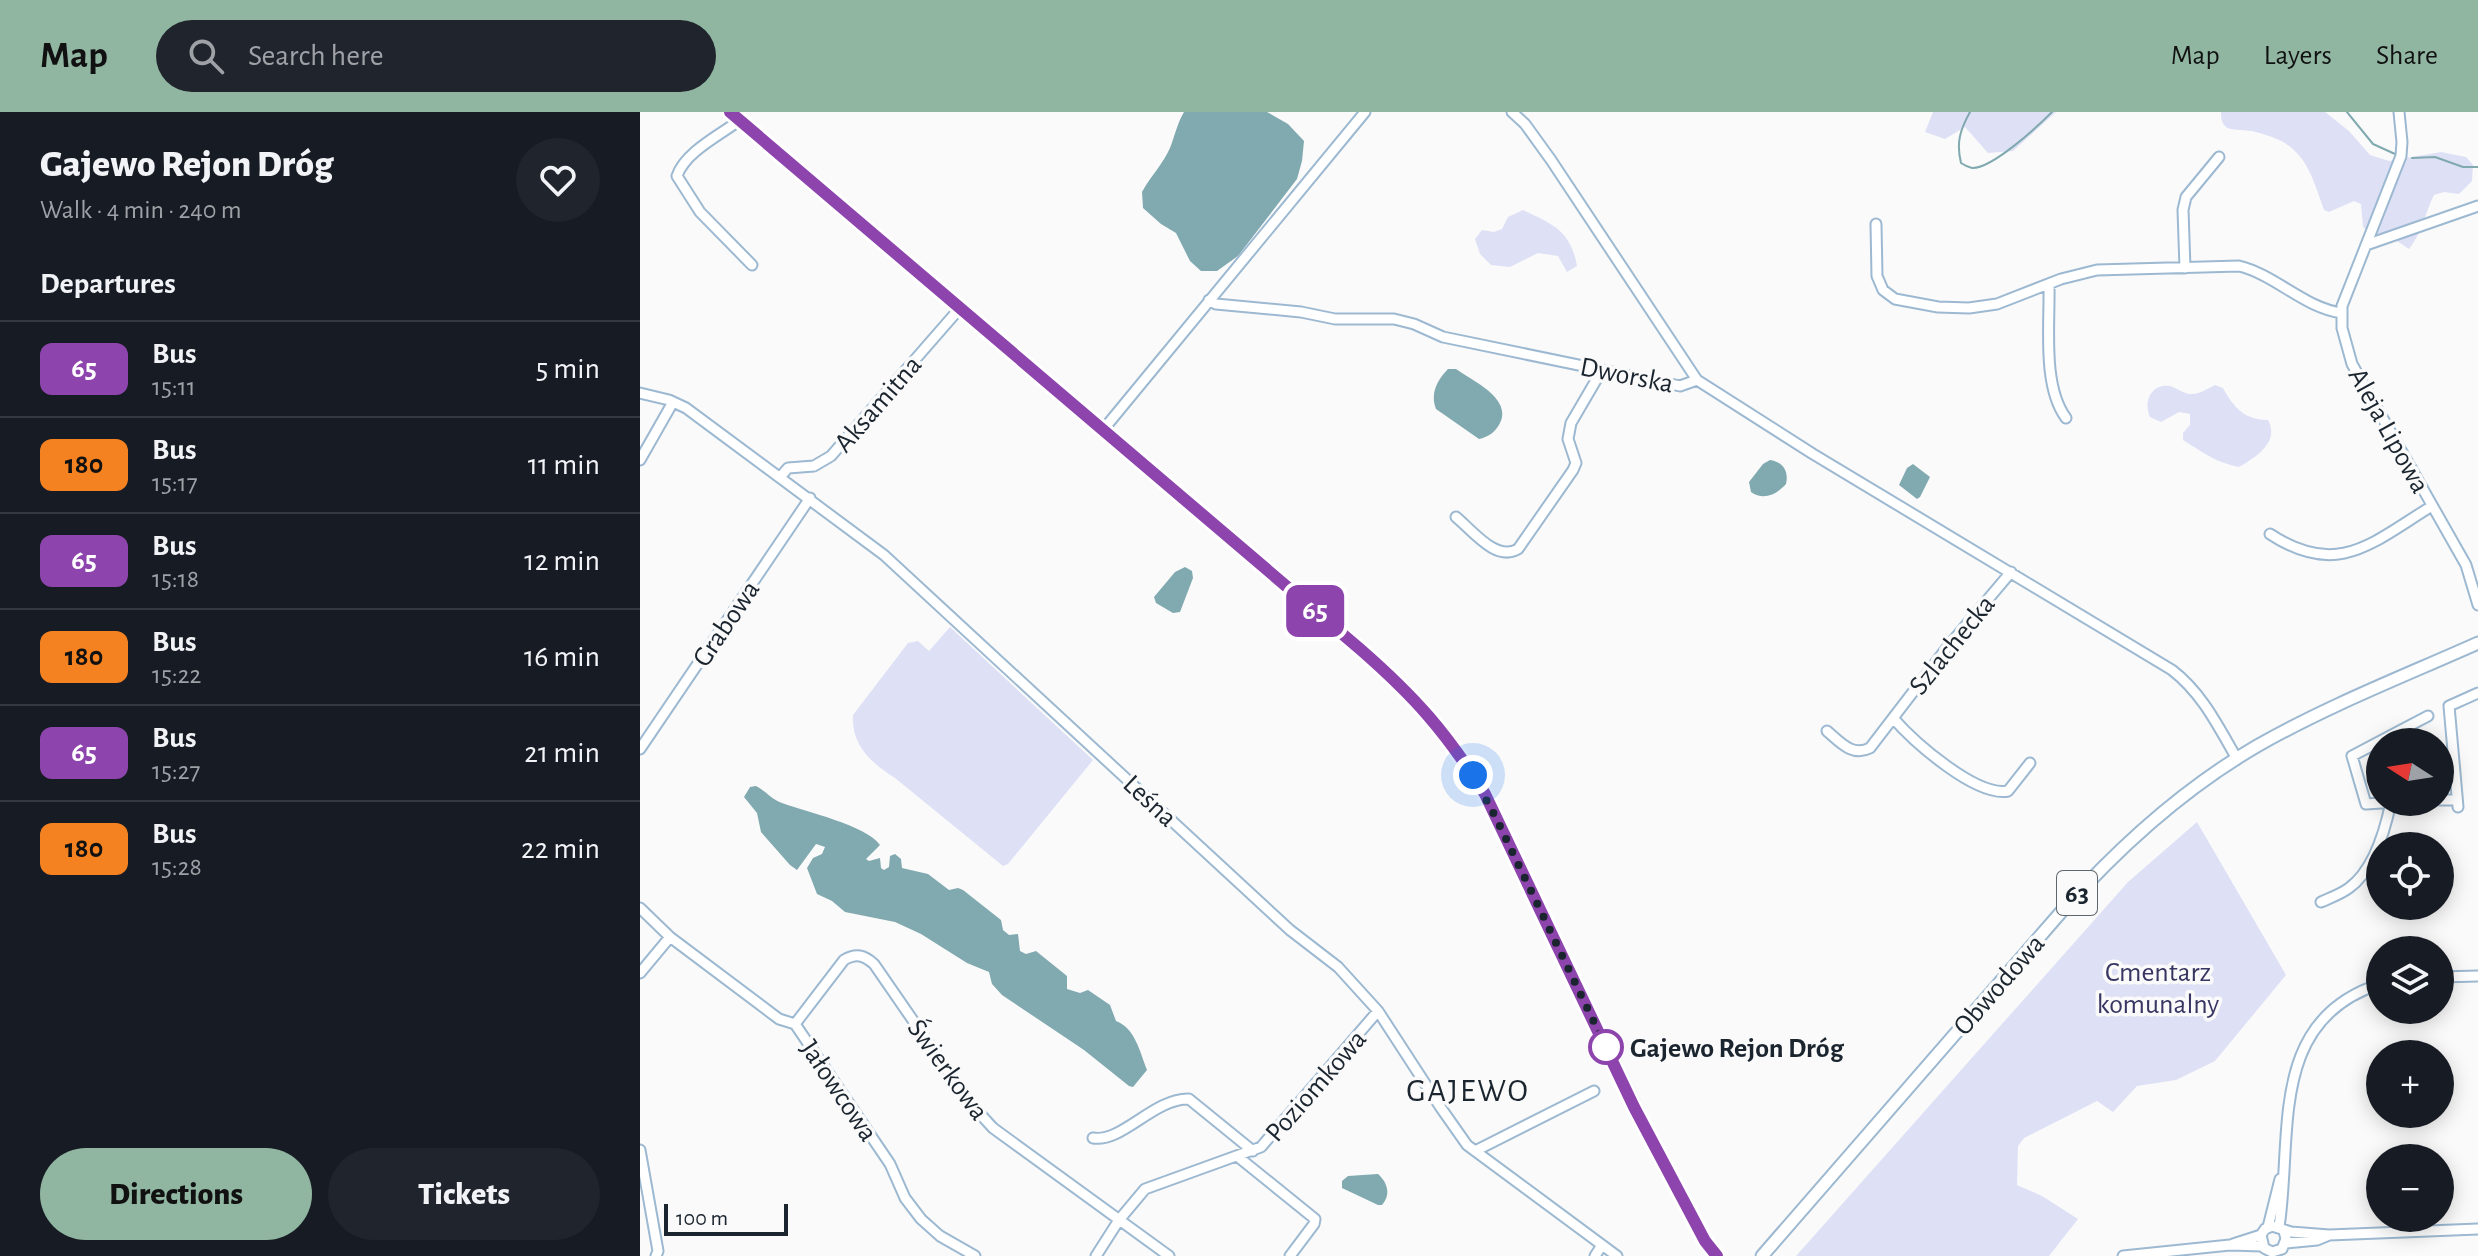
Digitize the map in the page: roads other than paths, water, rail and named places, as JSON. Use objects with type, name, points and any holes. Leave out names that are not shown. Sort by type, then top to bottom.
[{"type":"main road","points":[[735,116],[1391,676],[1423,707],[1450,739],[1485,794],[1634,1107],[1705,1241],[1717,1256]]},
{"type":"main road","name":"Obwodowa","points":[[1761,1255],[2089,881],[2145,827],[2237,759],[2315,715],[2478,643]]},
{"type":"main road","points":[[1705,1241],[1708,1256]]},
{"type":"street","points":[[1103,430],[1365,112]]},
{"type":"street","points":[[1512,112],[1525,124],[1551,160],[1697,380]]},
{"type":"street","name":"Aleja Lipowa","points":[[2399,112],[2401,156],[2345,295],[2342,328],[2352,364],[2466,565],[2478,605]]},
{"type":"street","points":[[735,116],[681,168],[677,176],[709,223],[752,265]]},
{"type":"street","points":[[2185,268],[2183,210],[2186,197],[2219,157]]},
{"type":"street","points":[[2366,245],[2478,206]]},
{"type":"street","points":[[1876,224],[1879,284],[1895,299],[1938,307],[1969,308],[2012,299],[2076,274],[2097,270],[2239,266],[2322,309],[2342,313]]},
{"type":"street","points":[[2049,285],[2051,378],[2056,401],[2066,418]]},
{"type":"street","name":"Dworska","points":[[1209,300],[1216,304],[1301,312],[1335,319],[1405,321],[1443,337],[1684,387],[1697,380],[1727,401],[2154,657],[2188,682],[2237,759]]},
{"type":"street","name":"Aksamitna","points":[[781,476],[788,468],[814,466],[831,456],[960,308]]},
{"type":"street","points":[[1456,517],[1496,551],[1511,553],[1518,549],[1573,470],[1576,463],[1568,439],[1571,423],[1602,370]]},
{"type":"street","name":"Leśna","points":[[640,393],[686,408],[884,555],[1290,930],[1338,967],[1378,1011],[1449,1121],[1475,1151],[1617,1256]]},
{"type":"street","points":[[640,460],[673,402]]},
{"type":"street","name":"Grabowa","points":[[640,749],[810,498]]},
{"type":"street","points":[[2270,534],[2291,547],[2330,556],[2355,553],[2432,506]]},
{"type":"street","name":"Szlachecka","points":[[1827,731],[1847,747],[1859,752],[1870,748],[1951,642],[2011,572]]},
{"type":"street","points":[[2451,728],[2449,706],[2478,693]]},
{"type":"street","points":[[2407,727],[2428,716]]},
{"type":"street","name":"Szlachecka","points":[[1893,718],[1905,732],[1964,778],[1994,793],[2008,791],[2030,763]]},
{"type":"street","points":[[2366,749],[2352,756],[2366,804]]},
{"type":"street","points":[[2454,767],[2457,804],[2454,803]]},
{"type":"street","points":[[2321,902],[2350,887],[2370,862],[2389,816]]},
{"type":"street","name":"Jałowcowa","points":[[643,911],[670,937],[779,1019],[795,1024],[890,1164],[905,1198],[921,1219],[940,1236],[975,1256]]},
{"type":"street","points":[[640,973],[670,937]]},
{"type":"street","name":"Świerkowa","points":[[795,1024],[844,960],[852,956],[867,958],[983,1118],[1007,1139],[1169,1256]]},
{"type":"street","points":[[2454,977],[2478,976]]},
{"type":"street","points":[[2273,1242],[2292,1082],[2303,1048],[2316,1027],[2338,1005],[2366,989]]},
{"type":"street","name":"Poziomkowa","points":[[1096,1256],[1119,1220],[1145,1189],[1253,1151],[1269,1140],[1378,1011]]},
{"type":"street","points":[[1475,1151],[1594,1091]]},
{"type":"street","points":[[1093,1138],[1108,1138],[1167,1102],[1189,1099],[1253,1151]]},
{"type":"street","points":[[640,1150],[658,1251],[656,1256]]},
{"type":"street","points":[[1237,1156],[1315,1219],[1290,1256]]},
{"type":"street","points":[[2123,1256],[2317,1240],[2329,1235],[2478,1229]]},
{"type":"street","points":[[1595,1256],[1602,1245]]},
{"type":"waterway","points":[[1970,112],[1961,131],[1959,149],[1961,163],[1972,168],[1991,162],[2052,112]]},
{"type":"waterway","points":[[2347,112],[2373,144],[2395,154]]},
{"type":"waterway","points":[[2412,158],[2435,157],[2463,167],[2478,167]]},
{"type":"place","name":"Gajewo Rejon Dróg","points":[[1606,1047]]},
{"type":"district","name":"GAJEWO","points":[[1468,1090]]},
{"type":"park label","name":"Cmentarz komunalny","points":[[2158,987]]}]
